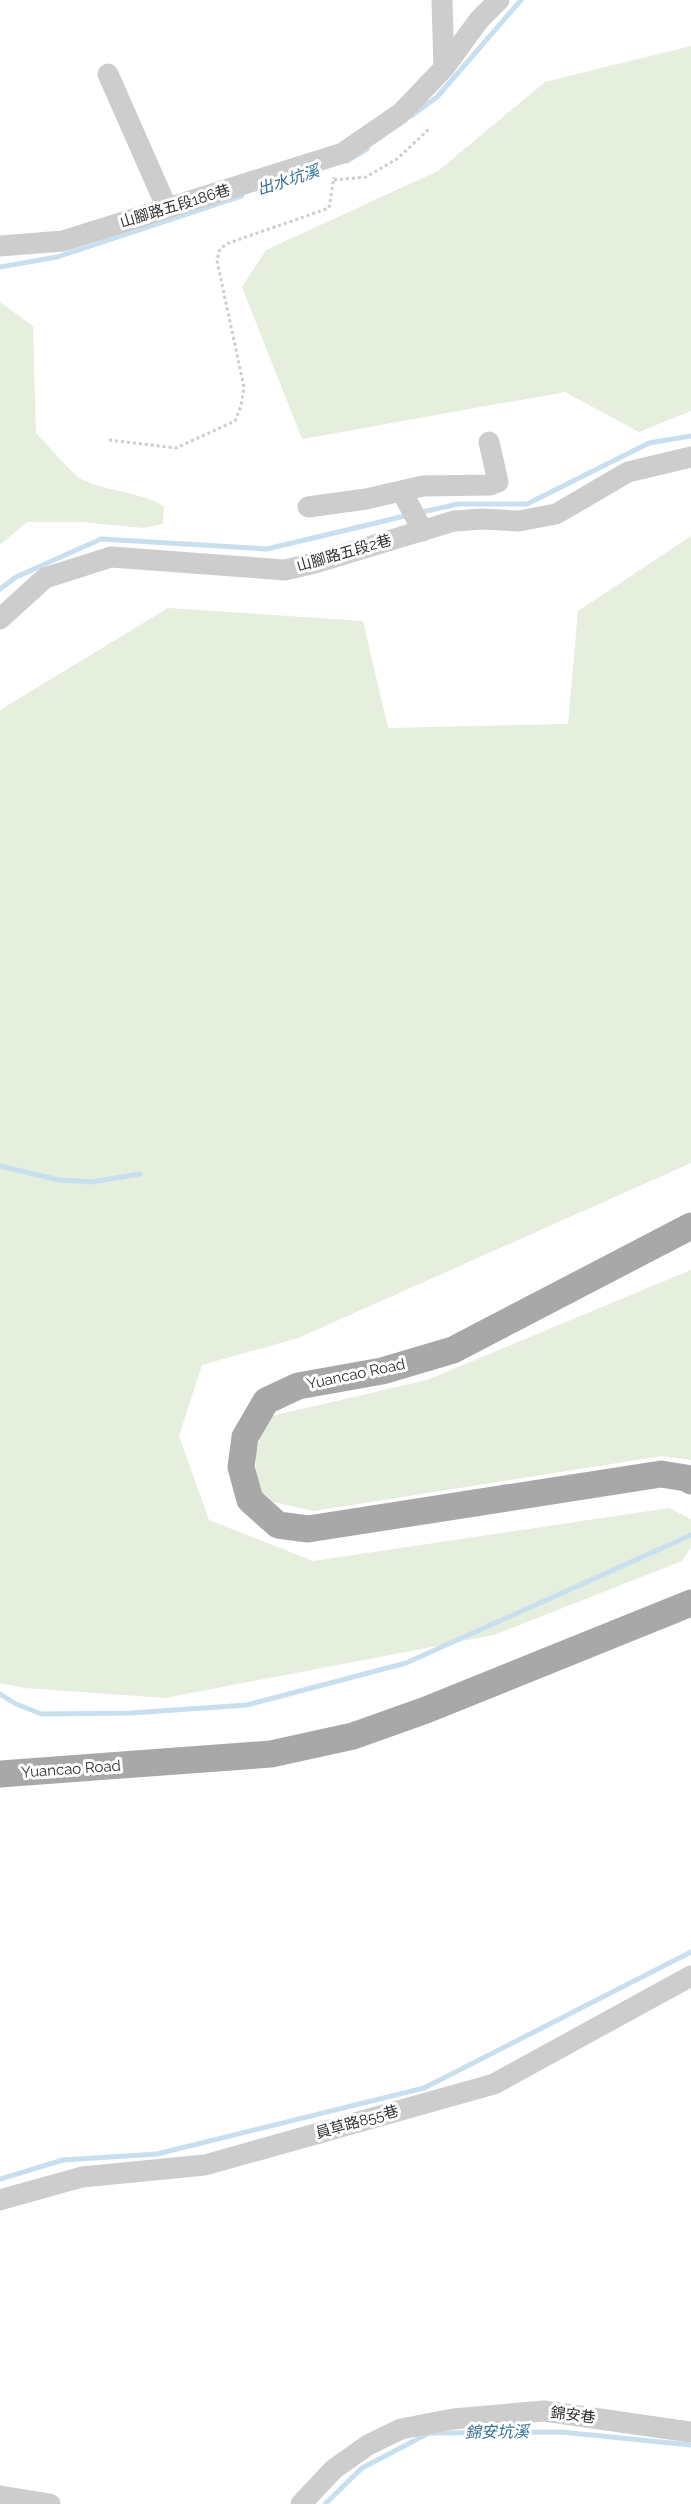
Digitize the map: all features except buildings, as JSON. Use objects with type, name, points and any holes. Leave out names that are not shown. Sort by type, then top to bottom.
[{"type":"main road","name":"Yuancao Road","points":[[691,1226],[453,1350],[382,1371],[298,1386],[266,1401],[245,1437],[241,1467],[250,1500],[278,1525],[308,1529],[661,1474],[691,1481]]},
{"type":"main road","name":"Yuancao Road","points":[[0,1774],[271,1754],[353,1736],[426,1710],[691,1603]]},
{"type":"street","points":[[442,0],[444,68]]},
{"type":"street","name":"山腳路五段186巷","points":[[0,246],[63,241],[343,153],[401,113],[444,68],[479,20],[499,0]]},
{"type":"street","points":[[108,74],[167,208]]},
{"type":"street","points":[[308,507],[402,492],[423,486],[490,485],[498,482],[489,442]]},
{"type":"street","name":"山腳路五段2巷","points":[[0,619],[45,578],[111,557],[285,570],[454,521],[482,519],[519,521],[556,514],[628,472],[691,457]]},
{"type":"street","points":[[402,492],[423,531]]},
{"type":"street","name":"員草路855巷","points":[[0,2200],[82,2177],[205,2165],[494,2084],[691,1976]]},
{"type":"street","name":"錦安巷","points":[[301,2504],[334,2469],[368,2445],[400,2429],[453,2419],[544,2411],[691,2432]]},
{"type":"street","points":[[0,2496],[50,2504]]},
{"type":"path","points":[[109,440],[176,448],[235,421],[244,387],[217,261],[219,251],[226,244],[329,208],[334,180],[366,177],[397,159],[429,129]]},
{"type":"green space","points":[[691,46],[691,411],[639,432],[565,392],[302,439],[242,287],[266,250],[438,171],[545,82]]},
{"type":"green space","points":[[0,302],[33,326],[36,433],[66,466],[83,480],[155,501],[164,506],[163,524],[143,528],[82,522],[27,522],[0,545]]},
{"type":"green space","points":[[691,536],[691,1163],[298,1338],[202,1365],[179,1436],[209,1520],[313,1561],[669,1508],[691,1519],[691,1547],[682,1561],[494,1635],[165,1698],[24,1688],[0,1683],[0,710],[168,608],[363,621],[388,728],[568,724],[578,611]]},
{"type":"green space","points":[[691,1270],[691,1460],[662,1456],[314,1511],[259,1499],[255,1454],[267,1417],[427,1380]]},
{"type":"waterway","name":"出水坑溪","points":[[411,116],[437,97],[521,0]]},
{"type":"waterway","name":"出水坑溪","points":[[347,161],[367,149]]},
{"type":"waterway","name":"出水坑溪","points":[[0,267],[57,257],[242,196]]},
{"type":"waterway","points":[[418,513],[458,504],[527,504],[649,443],[691,436]]},
{"type":"waterway","points":[[0,589],[16,577],[101,539],[267,549],[409,515]]},
{"type":"waterway","points":[[0,1166],[59,1180],[91,1182],[140,1174]]},
{"type":"waterway","points":[[0,1694],[16,1704],[42,1714],[131,1713],[247,1705],[406,1663],[691,1535]]},
{"type":"waterway","points":[[0,2179],[63,2160],[157,2154],[424,2088],[691,1952]]},
{"type":"waterway","name":"錦安坑溪","points":[[325,2504],[362,2468],[429,2433],[561,2432],[691,2445]]}]
